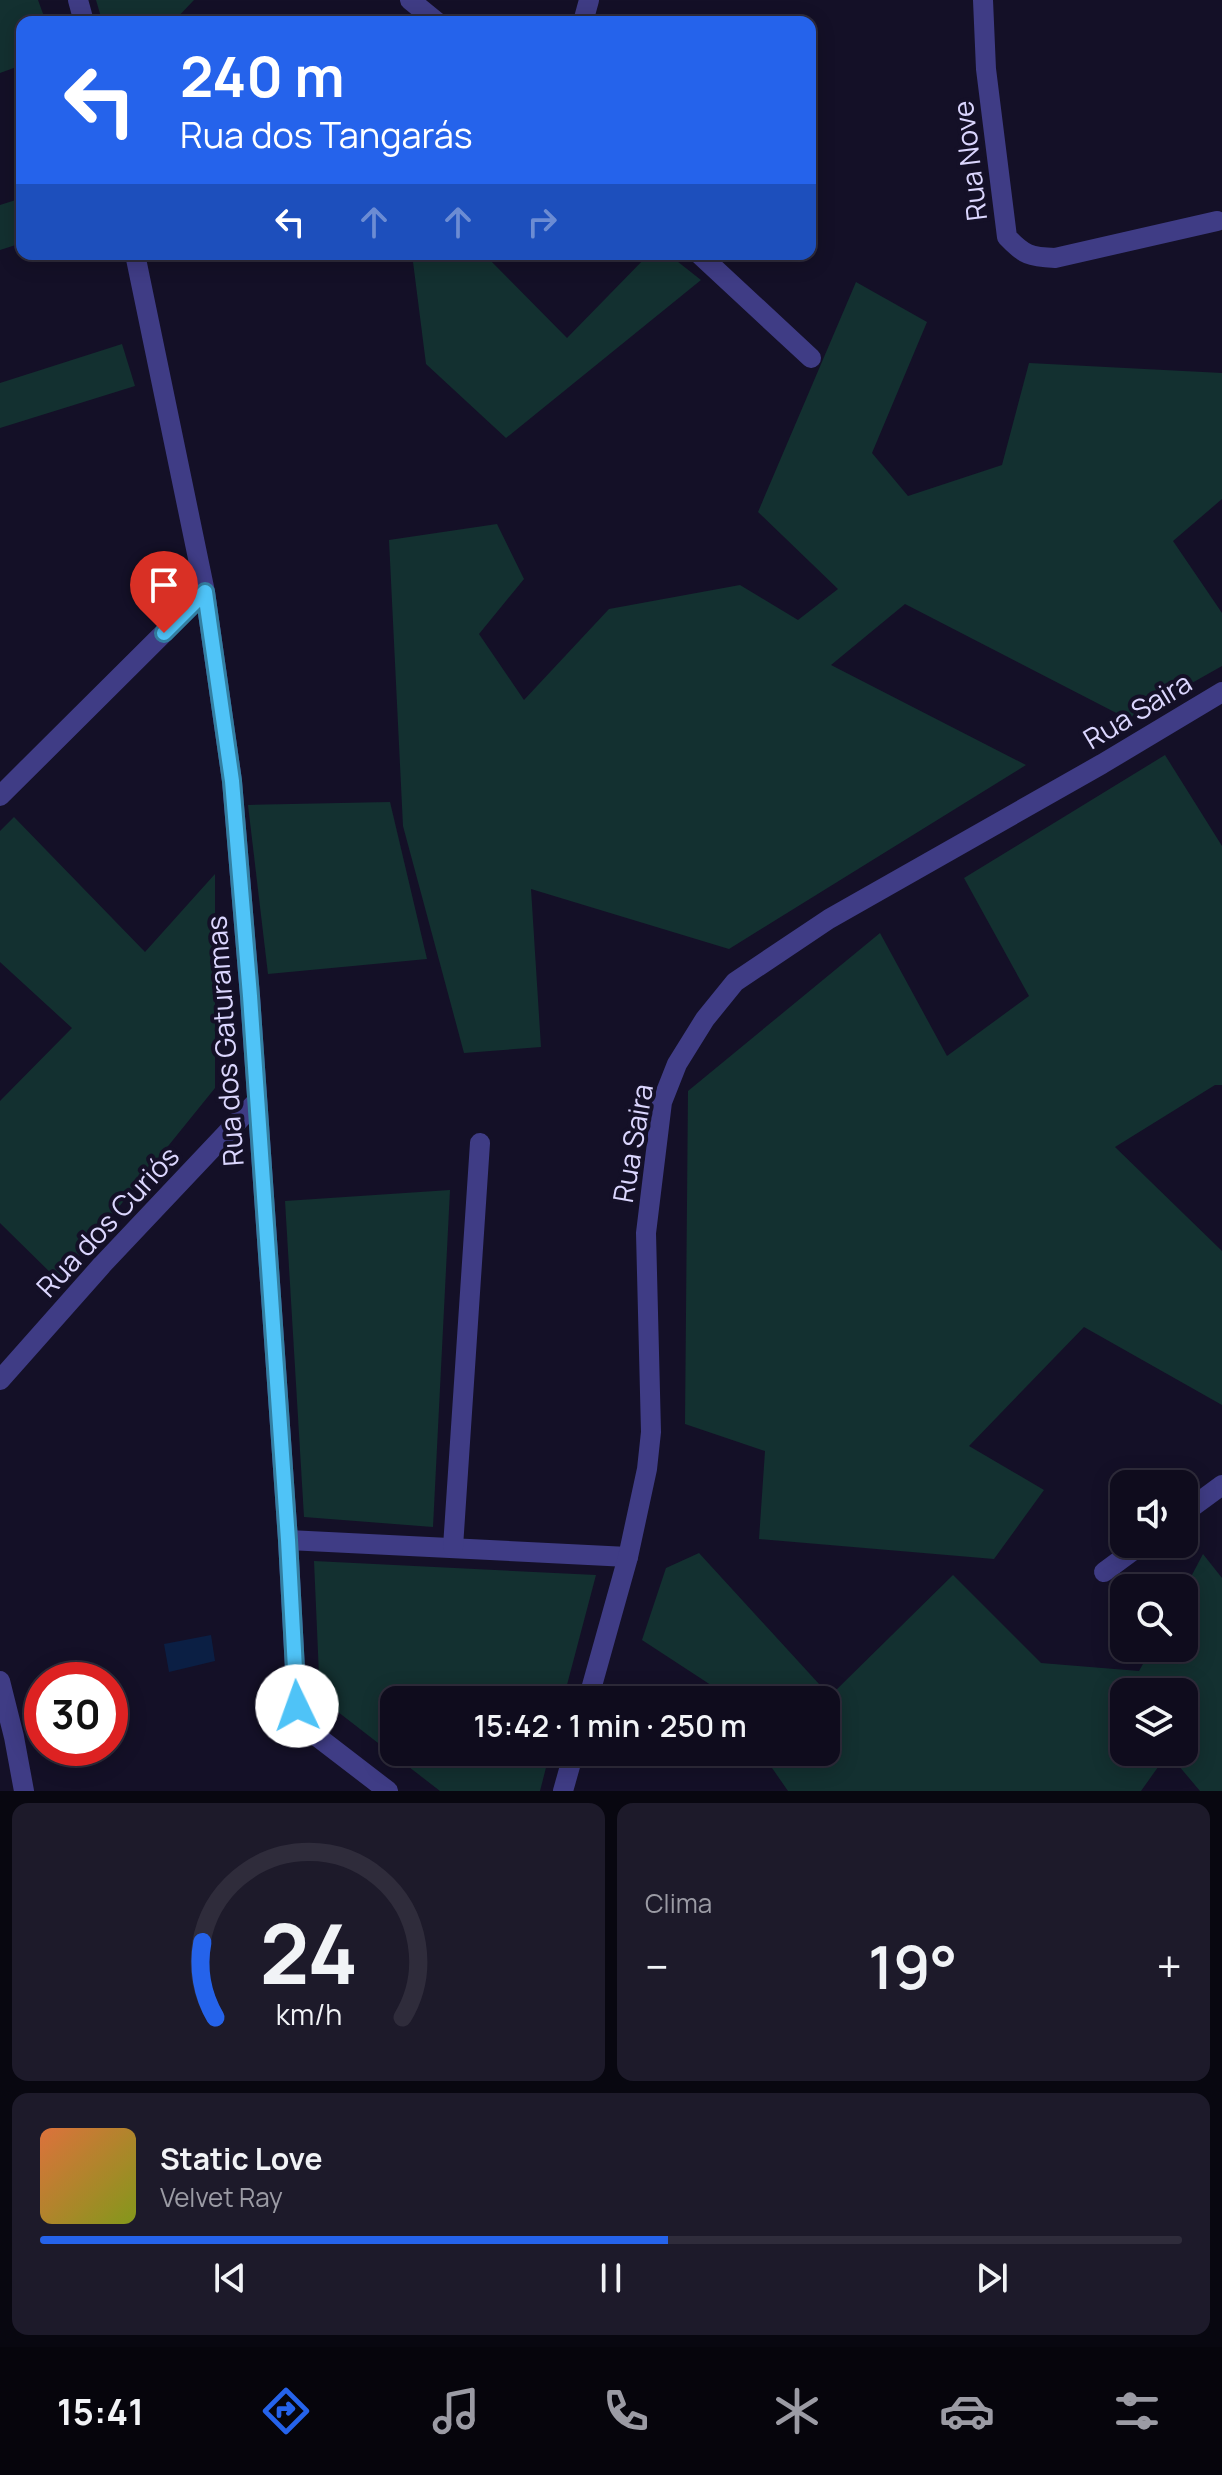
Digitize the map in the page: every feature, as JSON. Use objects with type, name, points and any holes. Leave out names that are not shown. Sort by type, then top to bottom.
[{"type":"street","points":[[410,0],[430,16]]},
{"type":"street","name":"Rua Nove","points":[[983,0],[986,69],[1007,237],[1020,250],[1032,257],[1055,258],[1217,221]]},
{"type":"street","name":"Rua dos Gaturamas","points":[[136,260],[205,592],[232,781],[288,1540],[297,1706],[306,1728],[388,1791]]},
{"type":"street","points":[[705,260],[811,358]]},
{"type":"street","points":[[0,796],[205,592]]},
{"type":"street","name":"Rua Saira","points":[[592,1686],[628,1557],[645,1480],[651,1432],[646,1233],[662,1102],[677,1064],[705,1019],[735,982],[829,919],[1222,692]]},
{"type":"street","name":"Rua dos Curiós","points":[[0,1380],[102,1265],[256,1102]]},
{"type":"street","points":[[453,1547],[480,1143]]},
{"type":"street","points":[[1198,1503],[1222,1485]]},
{"type":"street","points":[[288,1540],[628,1557]]},
{"type":"street","points":[[1104,1572],[1123,1558]]},
{"type":"street","points":[[0,1681],[24,1791]]},
{"type":"street","points":[[563,1791],[570,1766]]},
{"type":"green space","points":[[0,0],[38,0],[44,16],[16,16],[16,67],[0,73]]},
{"type":"green space","points":[[96,0],[194,0],[179,16],[101,16]]},
{"type":"green space","points":[[16,200],[16,245],[0,250],[0,205]]},
{"type":"green space","points":[[413,260],[490,260],[567,338],[643,260],[676,260],[701,280],[506,438],[426,364]]},
{"type":"green space","points":[[856,282],[927,322],[872,453],[908,496],[1002,465],[1029,363],[1222,373],[1222,499],[1173,541],[1222,613],[1222,666],[1128,719],[905,604],[831,665],[1026,765],[729,949],[531,889],[541,1047],[464,1053],[403,826],[389,540],[497,524],[524,579],[479,634],[524,700],[609,609],[740,585],[798,620],[838,589],[758,512]]},
{"type":"green space","points":[[122,344],[135,386],[0,428],[0,383]]},
{"type":"green space","points":[[1165,755],[1222,846],[1222,1085],[1215,1085],[1115,1147],[1222,1251],[1222,1405],[1084,1327],[969,1446],[1044,1490],[994,1559],[759,1539],[765,1451],[685,1424],[688,1091],[880,933],[947,1056],[1029,996],[964,878]]},
{"type":"green space","points":[[390,802],[427,959],[268,974],[248,805]]},
{"type":"green space","points":[[14,817],[145,952],[215,874],[215,1088],[59,1281],[0,1223],[0,1101],[72,1028],[0,962],[0,831]]},
{"type":"green space","points":[[450,1190],[433,1527],[304,1517],[285,1201]]},
{"type":"green space","points":[[699,1553],[821,1686],[712,1686],[642,1640],[666,1568]]},
{"type":"green space","points":[[1203,1554],[1222,1578],[1222,1791],[1200,1791],[1179,1766],[1198,1766],[1198,1678],[1110,1678],[1110,1766],[1159,1766],[1141,1791],[788,1791],[771,1766],[840,1766],[840,1686],[953,1575],[1041,1663],[1139,1671],[1144,1662],[1198,1662],[1198,1574],[1192,1574]]},
{"type":"green space","points":[[314,1561],[596,1575],[567,1686],[380,1686],[380,1744],[320,1698]]},
{"type":"green space","points":[[408,1766],[546,1766],[540,1791],[440,1791]]},
{"type":"water","points":[[211,1635],[215,1661],[169,1672],[164,1644]]},
{"type":"route","points":[[164,633],[205,592],[232,781],[250,996],[297,1706]]}]
